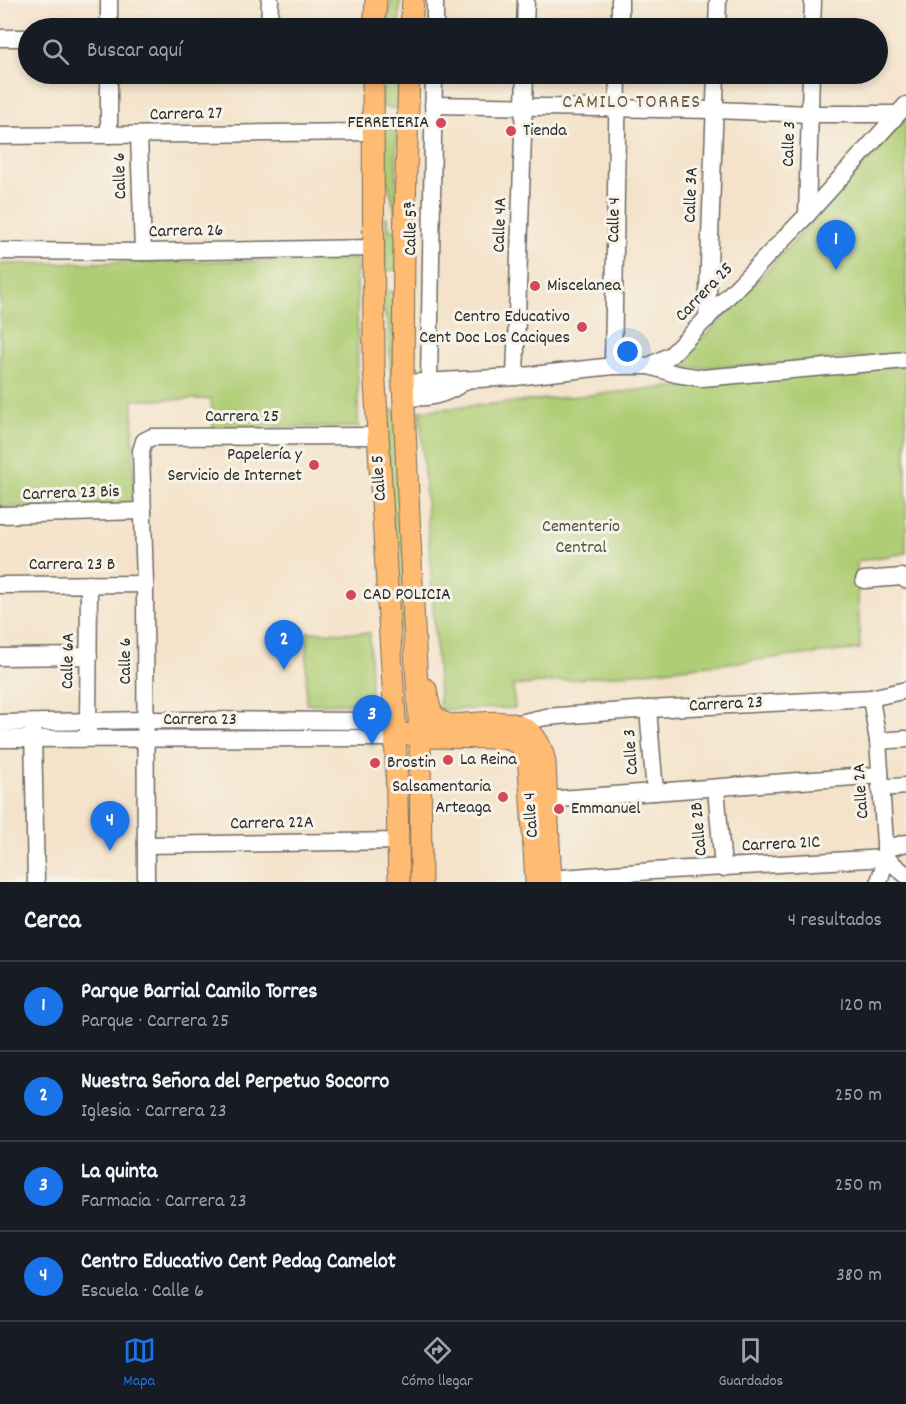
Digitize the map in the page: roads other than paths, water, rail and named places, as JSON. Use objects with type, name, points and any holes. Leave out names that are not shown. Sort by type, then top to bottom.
[{"type":"main road","points":[[375,18],[376,0]]},
{"type":"main road","points":[[412,18],[413,0]]},
{"type":"main road","name":"Calle 5","points":[[373,84],[374,366],[395,732],[399,882]]},
{"type":"main road","name":"Calle 5","points":[[409,84],[404,268],[404,390],[414,649],[420,736],[421,882]]},
{"type":"main road","points":[[373,127],[378,118],[391,115],[403,120],[407,126]]},
{"type":"main road","points":[[374,258],[380,274],[389,276],[397,274],[404,268]]},
{"type":"main road","points":[[374,366],[383,397],[392,401],[404,390]]},
{"type":"main road","name":"Calle 5","points":[[414,649],[424,675],[430,711]]},
{"type":"main road","name":"Carrera 23","points":[[430,711],[438,720],[451,725],[515,724]]},
{"type":"main road","points":[[515,724],[523,727],[538,740],[533,749]]},
{"type":"main road","name":"Carrera 23","points":[[395,732],[420,736],[502,738],[533,749]]},
{"type":"main road","name":"Calle 4","points":[[533,749],[545,763],[546,881],[529,767],[528,756],[533,749]]},
{"type":"street","points":[[109,0],[109,18]]},
{"type":"street","points":[[269,18],[270,0]]},
{"type":"street","points":[[435,0],[435,18]]},
{"type":"street","points":[[525,18],[526,0]]},
{"type":"street","points":[[620,0],[620,18]]},
{"type":"street","points":[[717,18],[718,0]]},
{"type":"street","points":[[812,18],[813,0]]},
{"type":"street","points":[[0,38],[18,38]]},
{"type":"street","points":[[109,84],[109,135]]},
{"type":"street","name":"Calle 5ª","points":[[429,382],[434,84]]},
{"type":"street","name":"Calle 4A","points":[[515,377],[525,84]]},
{"type":"street","name":"Calle 4","points":[[613,366],[618,84]]},
{"type":"street","name":"Calle 3A","points":[[707,319],[715,84]]},
{"type":"street","name":"Calle 3","points":[[807,215],[811,84]]},
{"type":"street","points":[[433,105],[810,114],[902,110]]},
{"type":"street","name":"Carrera 25","points":[[649,366],[670,355],[707,319],[807,215],[902,110]]},
{"type":"street","name":"Carrera 27","points":[[0,136],[139,135],[373,127]]},
{"type":"street","name":"Calle 6","points":[[139,135],[143,252]]},
{"type":"street","name":"Carrera 26","points":[[0,251],[374,258]]},
{"type":"street","points":[[404,390],[429,382],[515,377],[613,366],[649,366],[676,374],[702,378],[906,360]]},
{"type":"street","points":[[404,390],[422,398],[454,389],[467,380]]},
{"type":"street","name":"Carrera 25","points":[[144,441],[152,437],[378,436]]},
{"type":"street","name":"Calle 6","points":[[144,441],[141,451],[145,584],[146,882]]},
{"type":"street","name":"Carrera 23 Bis","points":[[0,515],[143,511]]},
{"type":"street","points":[[864,580],[902,577],[906,580]]},
{"type":"street","name":"Calle 6A","points":[[88,738],[89,584]]},
{"type":"street","name":"Carrera 23 B","points":[[0,585],[145,584]]},
{"type":"street","points":[[0,657],[89,656]]},
{"type":"street","name":"Carrera 23","points":[[515,724],[546,717],[648,709],[871,698],[906,690]]},
{"type":"street","name":"Calle 2A","points":[[871,698],[878,741],[885,854],[879,882]]},
{"type":"street","name":"Calle 3","points":[[648,709],[655,792]]},
{"type":"street","points":[[533,749],[546,717]]},
{"type":"street","name":"Carrera 23","points":[[0,723],[145,720],[384,722],[395,732],[384,738],[0,739]]},
{"type":"street","points":[[33,722],[36,882]]},
{"type":"street","points":[[878,741],[906,739]]},
{"type":"street","points":[[546,800],[716,788],[880,782],[906,786]]},
{"type":"street","name":"Calle 2B","points":[[716,788],[723,868]]},
{"type":"street","name":"Carrera 22A","points":[[146,845],[399,841]]},
{"type":"street","name":"Carrera 21C","points":[[546,881],[652,877],[723,868],[885,854],[906,843]]},
{"type":"street","points":[[885,854],[906,874]]},
{"type":"place","name":"FERRETERIA","points":[[441,123]]},
{"type":"place","name":"Tienda","points":[[511,131]]},
{"type":"place","name":"Parque Barrial Camilo Torres","points":[[836,270]]},
{"type":"place","name":"Miscelanea","points":[[535,286]]},
{"type":"place","name":"Centro Educativo Cent Doc Los Caciques","points":[[582,327]]},
{"type":"place","name":"Papelería y Servicio de Internet","points":[[314,465]]},
{"type":"place","name":"CAD POLICIA","points":[[351,595]]},
{"type":"place","name":"Nuestra Señora del Perpetuo Socorro","points":[[284,670]]},
{"type":"place","name":"La quinta","points":[[372,745]]},
{"type":"place","name":"La Reina","points":[[448,760]]},
{"type":"place","name":"Brostin","points":[[375,763]]},
{"type":"place","name":"Salsamentaria Arteaga","points":[[503,797]]},
{"type":"place","name":"Emmanuel","points":[[559,809]]},
{"type":"place","name":"Centro Educativo Cent Pedag Camelot","points":[[110,851]]},
{"type":"district","name":"CAMILO TORRES","points":[[632,103]]},
{"type":"park label","name":"Cementerio Central","points":[[581,537]]}]
